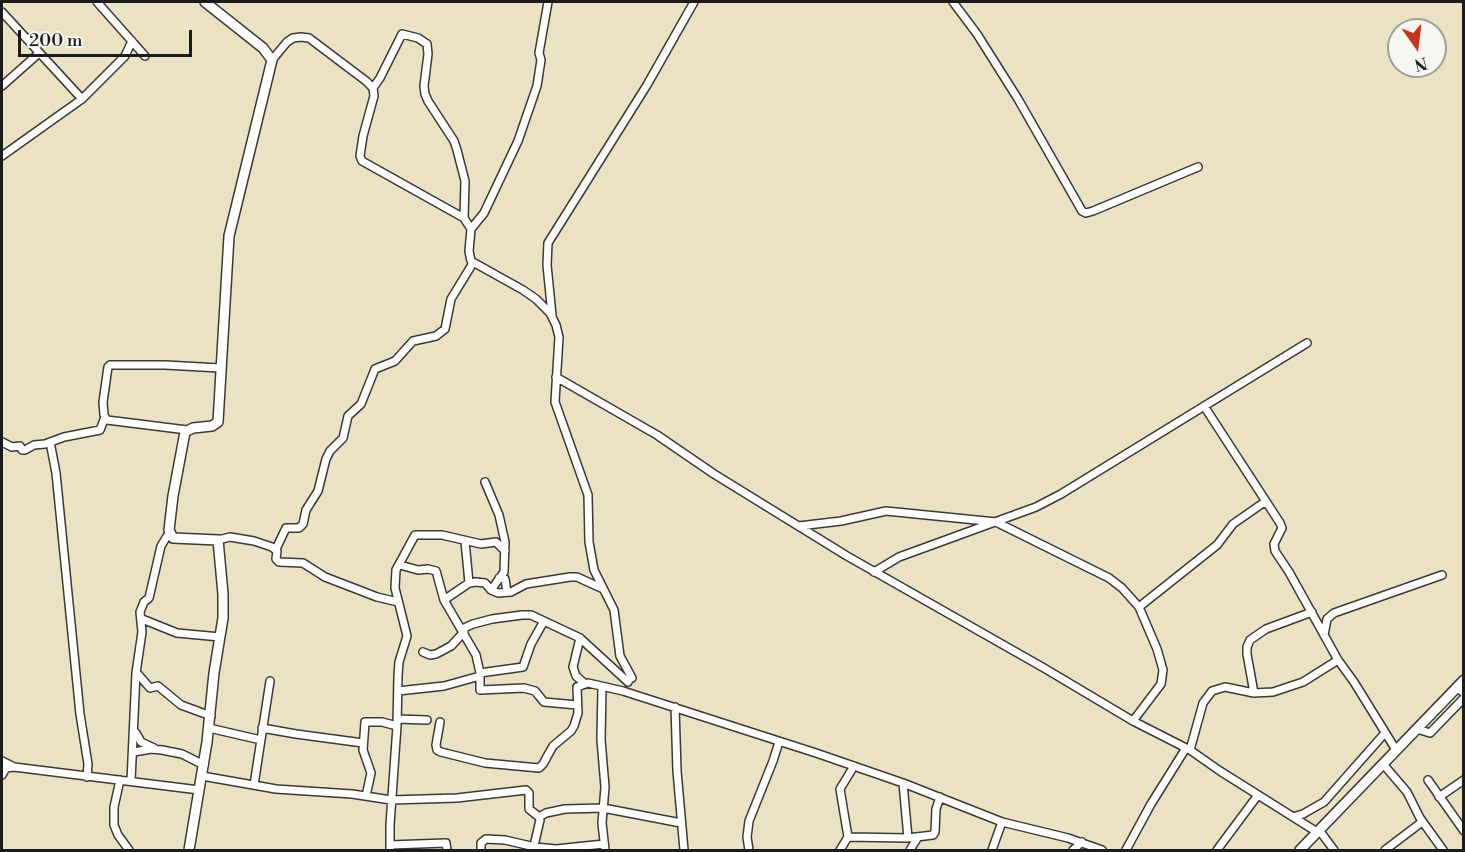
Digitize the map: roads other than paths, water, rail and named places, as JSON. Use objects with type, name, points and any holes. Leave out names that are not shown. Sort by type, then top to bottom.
[{"type":"street","points":[[98,2],[145,56]]},
{"type":"street","points":[[205,2],[263,48],[272,60]]},
{"type":"street","points":[[423,652],[430,655],[436,654],[451,646],[463,631],[481,622],[531,615],[580,638],[630,680],[620,656],[614,610],[609,598],[601,588],[592,564],[588,495],[555,402],[559,337],[552,318],[546,308],[523,290],[473,263],[469,251],[471,229],[484,213],[518,141],[537,86],[541,60],[539,53],[548,2]]},
{"type":"street","points":[[552,318],[548,272],[549,243],[647,85],[694,2]]},
{"type":"street","points":[[953,2],[977,34],[1018,99],[1082,211],[1089,213],[1198,167]]},
{"type":"street","points":[[2,12],[38,54],[82,99]]},
{"type":"street","points":[[464,218],[465,181],[457,150],[454,141],[425,94],[427,44],[418,38],[402,34],[373,88],[373,104],[363,136],[360,156],[362,161],[464,218],[471,229]]},
{"type":"street","points":[[105,417],[109,421],[187,430],[212,426],[218,422],[229,236],[272,60],[293,38],[309,38],[373,88]]},
{"type":"street","points":[[2,156],[82,99],[124,56],[132,41]]},
{"type":"street","points":[[2,86],[38,54]]},
{"type":"street","points":[[398,602],[377,597],[332,580],[303,563],[279,562],[276,559],[278,552],[276,549],[286,528],[299,528],[303,524],[306,510],[318,491],[326,459],[330,451],[343,438],[348,416],[360,404],[375,369],[395,361],[413,341],[436,336],[445,329],[450,303],[473,263]]},
{"type":"street","points":[[874,572],[899,557],[1036,507],[1061,494],[1307,343]]},
{"type":"street","points":[[2,443],[12,447],[20,446],[24,451],[34,445],[100,430],[105,417],[103,402],[106,373],[110,365],[220,368]]},
{"type":"street","points":[[556,377],[657,435],[714,474],[874,572],[1133,721],[1188,749],[1318,831],[1334,850]]},
{"type":"street","points":[[1204,406],[1282,528],[1274,548],[1338,660],[1354,681],[1396,750]]},
{"type":"street","points":[[131,781],[136,673],[142,632],[140,612],[150,595],[160,546],[170,532],[177,468],[187,430]]},
{"type":"street","points":[[50,442],[56,473],[80,714],[88,764],[87,777]]},
{"type":"street","points":[[485,482],[503,526],[505,551],[504,572],[491,590]]},
{"type":"street","points":[[1139,607],[1217,545],[1233,525],[1266,501]]},
{"type":"street","points":[[799,526],[894,511],[996,522],[1109,578],[1122,588],[1139,607],[1164,670],[1161,684],[1133,721]]},
{"type":"street","points":[[170,532],[176,539],[218,540],[227,537],[244,539],[276,549]]},
{"type":"street","points":[[447,850],[446,843],[390,848],[399,662],[407,636],[394,577],[414,535],[442,535],[481,544],[496,542],[505,551]]},
{"type":"street","points":[[189,850],[204,765],[223,618],[218,540]]},
{"type":"street","points":[[465,541],[469,583]]},
{"type":"street","points":[[400,565],[418,570],[435,570],[444,600],[476,655],[480,674],[479,688],[482,691],[524,688],[535,691],[544,702],[577,705]]},
{"type":"street","points":[[1323,635],[1327,619],[1334,613],[1442,575]]},
{"type":"street","points":[[444,600],[469,583],[485,582],[491,590],[498,593],[507,592],[526,584],[577,577],[601,588]]},
{"type":"street","points":[[499,578],[505,579],[507,592]]},
{"type":"street","points":[[1254,693],[1247,654],[1250,640],[1266,629],[1312,612]]},
{"type":"street","points":[[142,619],[177,633],[220,636]]},
{"type":"street","points":[[398,691],[444,686],[480,674],[524,666],[531,644],[544,621]]},
{"type":"street","points":[[580,638],[573,667],[576,676],[584,683],[622,691],[675,707],[903,783],[1002,822],[1102,850]]},
{"type":"street","points":[[1126,850],[1151,804],[1188,749],[1209,692],[1225,687],[1254,693],[1273,692],[1292,687],[1338,660]]},
{"type":"street","points":[[136,673],[150,688],[159,687],[181,705],[211,716]]},
{"type":"street","points":[[254,785],[270,681]]},
{"type":"street","points":[[440,722],[436,745],[437,750],[441,752],[485,763],[536,768],[543,764],[556,742],[571,731],[577,720],[577,687],[584,683]]},
{"type":"street","points":[[1300,850],[1461,686]]},
{"type":"street","points":[[481,850],[481,843],[486,838],[505,840],[534,849],[604,847],[602,687]]},
{"type":"street","points":[[1417,729],[1428,733],[1464,698]]},
{"type":"street","points":[[675,707],[684,850]]},
{"type":"street","points":[[366,796],[371,768],[363,753],[365,722],[427,720]]},
{"type":"street","points":[[209,728],[261,740]]},
{"type":"street","points":[[262,728],[363,743]]},
{"type":"street","points":[[135,730],[141,742],[156,749],[182,754],[204,765]]},
{"type":"street","points":[[1293,817],[1323,802],[1385,733]]},
{"type":"street","points":[[749,850],[747,837],[749,820],[779,741]]},
{"type":"street","points":[[134,752],[156,749]]},
{"type":"street","points":[[2,761],[14,767]]},
{"type":"street","points":[[1383,764],[1407,792],[1422,822],[1443,850]]},
{"type":"street","points":[[840,850],[848,837],[840,789],[854,766]]},
{"type":"street","points":[[2,775],[6,768],[14,767],[199,790]]},
{"type":"street","points":[[202,776],[254,785],[391,800],[457,798],[526,790],[529,793],[529,809],[539,817],[540,822],[534,849]]},
{"type":"street","points":[[120,780],[114,807],[114,825],[129,850]]},
{"type":"street","points":[[1428,780],[1464,831]]},
{"type":"street","points":[[1439,797],[1464,780]]},
{"type":"street","points":[[903,783],[908,838]]},
{"type":"street","points":[[1217,850],[1258,795]]},
{"type":"street","points":[[848,837],[908,838],[935,834],[936,809],[940,797]]},
{"type":"street","points":[[539,817],[565,809],[603,808],[681,823]]},
{"type":"street","points":[[992,850],[1002,822]]},
{"type":"street","points":[[1385,850],[1422,822]]},
{"type":"street","points":[[910,850],[918,837]]},
{"type":"street","points":[[1073,850],[1082,843]]}]
